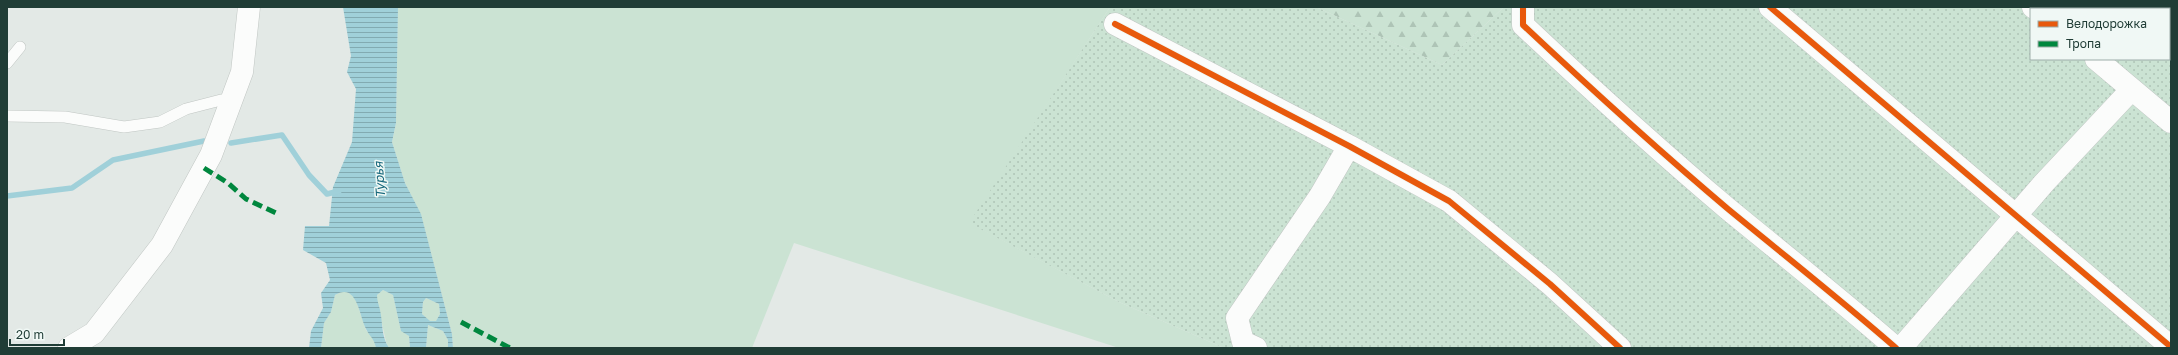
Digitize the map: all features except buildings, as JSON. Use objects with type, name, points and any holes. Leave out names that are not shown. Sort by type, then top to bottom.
[{"type":"street","points":[[69,348],[94,333],[162,245],[211,155],[233,100],[242,72],[249,7]]},
{"type":"street","points":[[1523,7],[1523,25],[1601,99],[1728,209],[1833,293],[1896,348]]},
{"type":"street","points":[[1770,7],[2171,347]]},
{"type":"street","points":[[1115,24],[1349,146],[1449,201],[1550,284],[1620,348]]},
{"type":"street","points":[[2097,60],[2171,122]]},
{"type":"street","points":[[1901,348],[2016,216],[2132,89]]},
{"type":"street","points":[[1256,348],[1242,342],[1237,318],[1320,196],[1349,146]]},
{"type":"lane","points":[[7,63],[20,47]]},
{"type":"lane","points":[[7,116],[66,117],[124,127],[160,122],[186,109],[221,100],[233,100]]},
{"type":"green space","points":[[398,7],[1110,7],[970,223],[1119,302],[1224,348],[1119,348],[794,243],[752,348],[453,348],[452,334],[421,215],[405,183],[392,142],[396,123]]},
{"type":"green space","points":[[1110,7],[1316,7],[1442,65],[1504,7],[2171,7],[2171,348],[1224,348],[1119,302],[969,223]]},
{"type":"green space","points":[[1316,7],[1504,7],[1442,65]]},
{"type":"green space","points":[[383,290],[393,295],[401,330],[409,336],[410,348],[389,348],[387,346],[377,302],[377,295]]},
{"type":"green space","points":[[341,292],[347,292],[355,297],[366,330],[374,338],[376,348],[321,348],[324,323],[331,312],[335,295]]},
{"type":"green space","points":[[426,298],[439,304],[440,314],[436,322],[430,322],[422,314],[423,302]]},
{"type":"green space","points":[[428,325],[443,331],[448,340],[448,348],[426,348]]},
{"type":"water","name":"Турья","points":[[343,7],[398,7],[396,123],[392,142],[405,183],[421,214],[452,334],[453,348],[448,348],[448,340],[443,331],[428,325],[426,348],[410,348],[409,336],[401,331],[393,295],[383,290],[377,295],[377,297],[383,334],[389,348],[376,348],[366,329],[353,296],[342,292],[335,295],[331,312],[324,323],[321,348],[309,348],[311,331],[323,308],[321,293],[330,280],[326,263],[303,250],[305,226],[329,226],[333,187],[352,142],[356,89],[347,72],[351,56]],"holes":[[[426,298],[439,304],[440,314],[436,321],[430,321],[422,314],[423,302]]]},
{"type":"waterway","points":[[231,143],[282,135],[309,175],[327,194],[339,191]]},
{"type":"waterway","points":[[7,196],[72,188],[113,160],[204,141]]},
{"type":"marked path","points":[[204,168],[228,183],[246,199],[276,213]]},
{"type":"marked path","points":[[461,322],[510,348]]},
{"type":"cycle path","points":[[1523,7],[1523,25],[1599,95],[1728,209],[1896,348]]},
{"type":"cycle path","points":[[1770,7],[2171,347]]},
{"type":"cycle path","points":[[1115,24],[1349,146],[1449,201],[1550,284],[1620,348]]}]
